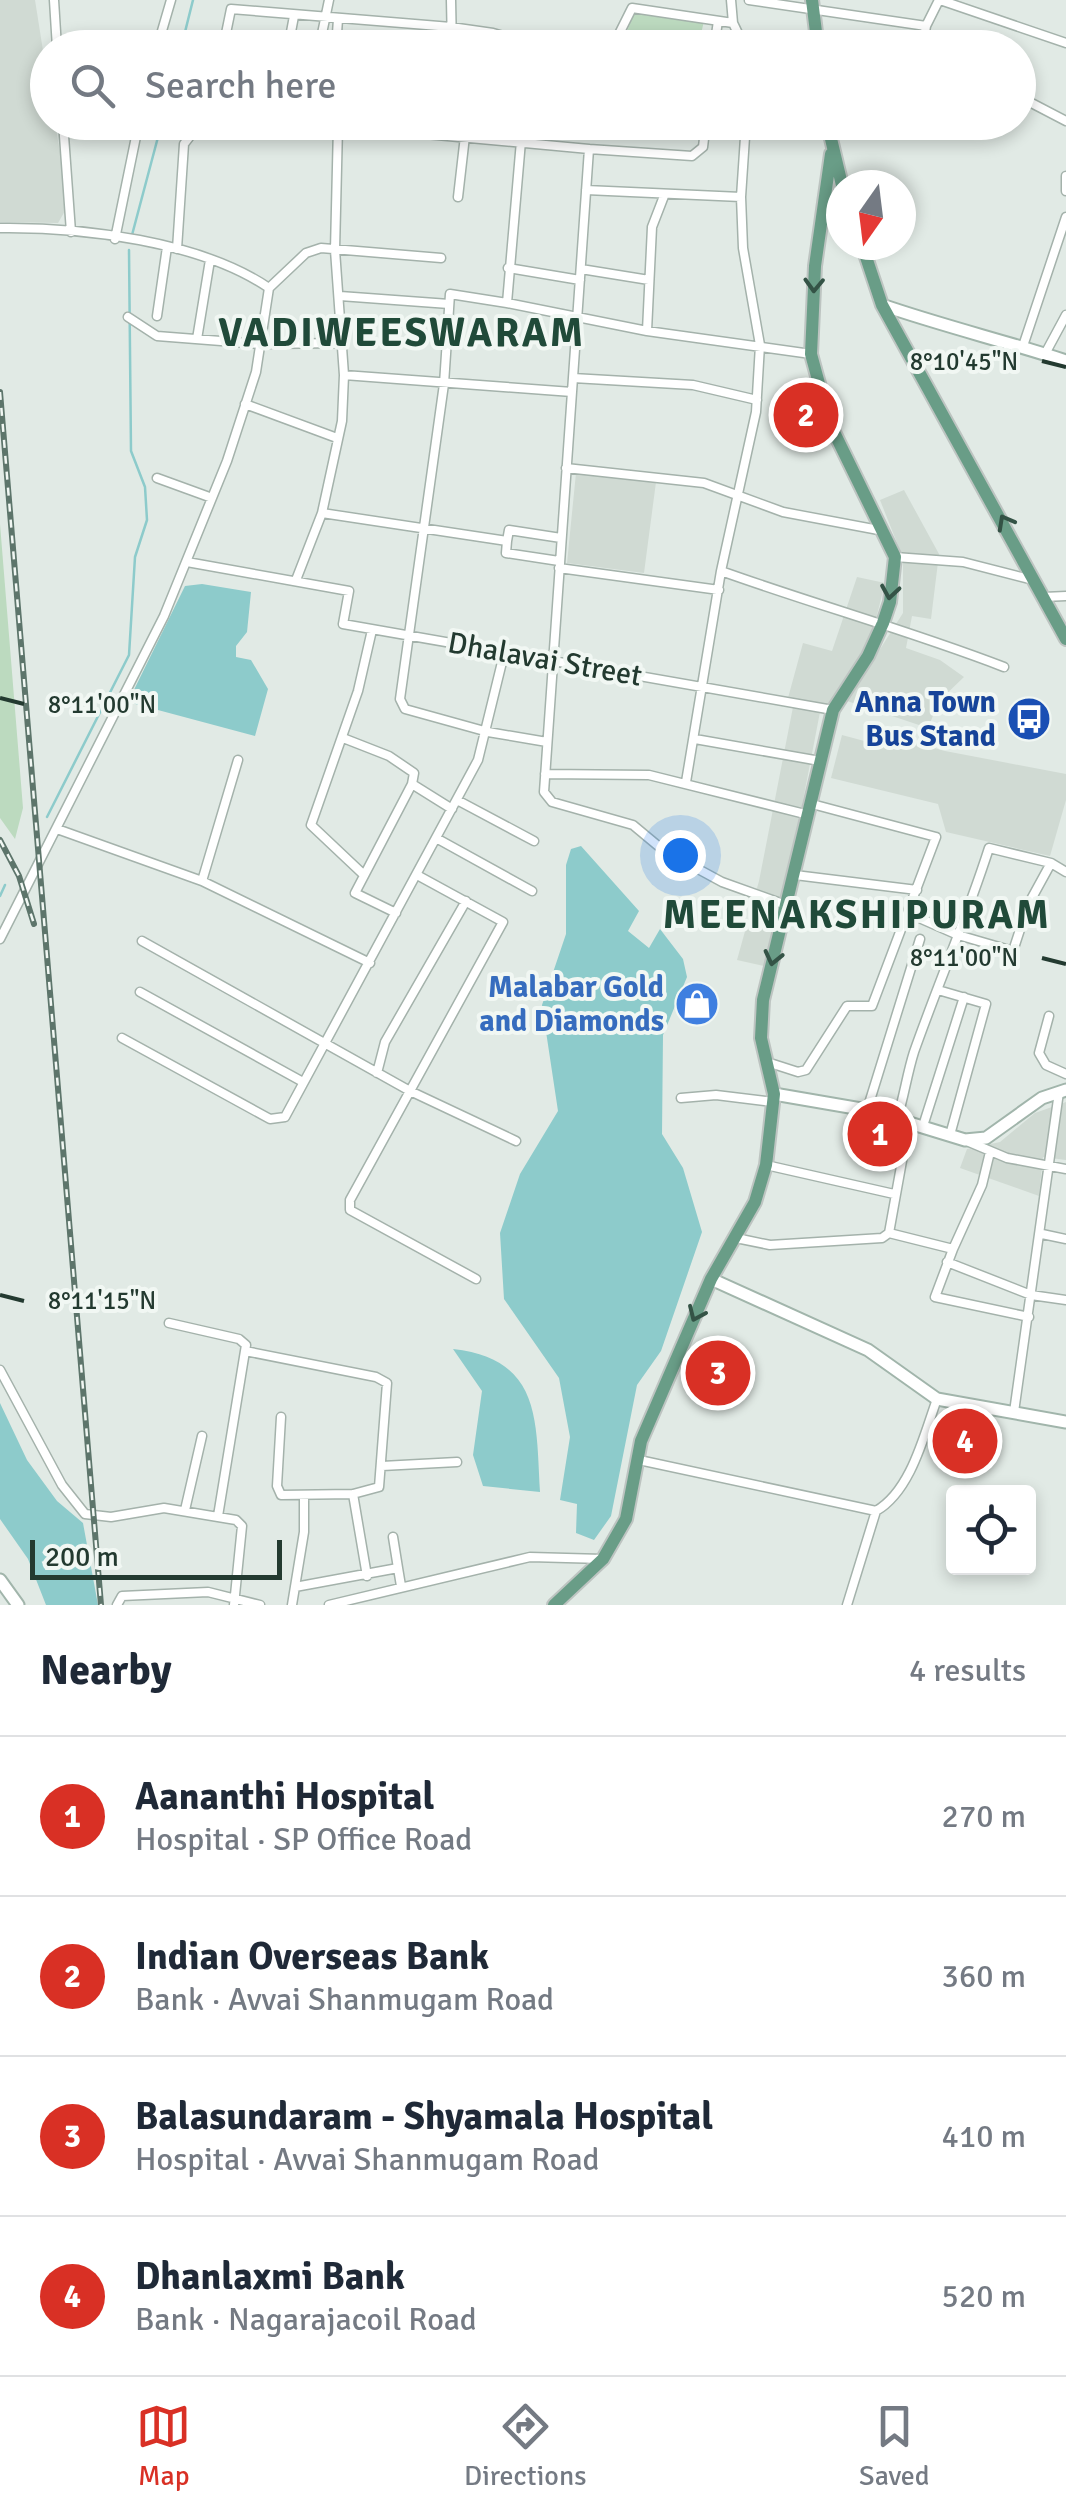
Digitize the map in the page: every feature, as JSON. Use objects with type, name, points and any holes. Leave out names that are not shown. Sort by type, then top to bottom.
[{"type":"main road","points":[[813,5],[816,30]]},
{"type":"main road","points":[[829,140],[837,170]]},
{"type":"main road","points":[[554,1605],[602,1559],[626,1519],[641,1441],[711,1279],[755,1202],[766,1164],[774,1098],[770,1063],[761,1038],[763,1000],[832,710],[868,656],[890,602],[895,558],[830,424],[811,354],[814,266],[831,154]]},
{"type":"main road","points":[[867,260],[882,305],[1066,639]]},
{"type":"street","points":[[54,0],[56,30]]},
{"type":"street","points":[[162,30],[171,0]]},
{"type":"street","points":[[252,11],[254,0]]},
{"type":"street","points":[[321,30],[328,0]]},
{"type":"street","points":[[451,0],[452,28]]},
{"type":"street","points":[[731,0],[736,30]]},
{"type":"street","points":[[749,0],[813,5],[926,26]]},
{"type":"street","points":[[926,30],[939,0],[1028,30]]},
{"type":"street","points":[[621,30],[632,8],[661,9],[733,23]]},
{"type":"street","points":[[226,30],[230,9],[472,30]]},
{"type":"street","points":[[291,30],[294,16]]},
{"type":"street","points":[[337,30],[338,19]]},
{"type":"street","points":[[717,30],[718,21]]},
{"type":"street","points":[[1036,33],[1066,43]]},
{"type":"street","points":[[1036,105],[1066,121]]},
{"type":"street","points":[[64,140],[72,232]]},
{"type":"street","points":[[115,240],[135,140]]},
{"type":"street","points":[[157,316],[172,248],[187,140]]},
{"type":"street","points":[[296,580],[322,513],[342,421],[344,375],[335,250],[338,140]]},
{"type":"street","points":[[458,197],[465,140]]},
{"type":"street","points":[[510,140],[589,150],[692,156],[703,148],[704,140]]},
{"type":"street","points":[[686,782],[722,571],[748,464],[757,400],[760,345],[743,248],[745,140]]},
{"type":"street","points":[[506,303],[521,141]]},
{"type":"street","points":[[589,150],[544,792],[549,800],[634,825],[662,850],[722,882],[786,905]]},
{"type":"street","points":[[1066,176],[1066,190]]},
{"type":"street","points":[[586,190],[741,196]]},
{"type":"street","points":[[647,330],[652,227],[664,196]]},
{"type":"street","points":[[1022,346],[1066,217]]},
{"type":"street","points":[[0,228],[72,232],[172,248],[244,272],[269,288]]},
{"type":"street","points":[[0,938],[187,562],[245,404],[269,288],[306,253],[335,250],[442,258]]},
{"type":"street","points":[[197,339],[210,260]]},
{"type":"street","points":[[508,268],[580,280]]},
{"type":"street","points":[[581,269],[649,280]]},
{"type":"street","points":[[547,742],[488,732],[402,706],[444,384],[450,294],[578,319],[811,354]]},
{"type":"street","points":[[340,296],[449,304]]},
{"type":"street","points":[[882,305],[984,340],[1022,346],[1066,361]]},
{"type":"street","points":[[1045,354],[1066,315]]},
{"type":"street","points":[[128,317],[158,336],[260,344],[341,343]]},
{"type":"street","points":[[344,375],[572,392]]},
{"type":"street","points":[[573,378],[692,384],[757,400]]},
{"type":"street","points":[[245,404],[336,438]]},
{"type":"street","points":[[566,468],[704,483],[821,522],[884,531]]},
{"type":"street","points":[[156,478],[212,498]]},
{"type":"street","points":[[322,513],[507,540]]},
{"type":"street","points":[[561,538],[509,530],[506,553],[719,590]]},
{"type":"street","points":[[895,558],[963,562],[1035,580]]},
{"type":"street","points":[[187,562],[349,591],[343,624],[372,630],[343,738],[311,825],[364,875]]},
{"type":"street","points":[[722,571],[1004,667]]},
{"type":"street","points":[[1044,596],[1066,596]]},
{"type":"street","name":"Dhalavai Street","points":[[372,630],[704,684],[832,710]]},
{"type":"street","points":[[122,1038],[270,1118],[284,1117],[454,804],[488,732],[504,654]]},
{"type":"street","points":[[343,738],[410,767],[412,784],[355,893],[396,914]]},
{"type":"street","points":[[695,739],[820,761]]},
{"type":"street","points":[[202,880],[238,760]]},
{"type":"street","points":[[545,774],[649,775],[936,837],[872,1006],[847,1006],[806,1070],[798,1072],[770,1063]]},
{"type":"street","points":[[412,784],[534,841]]},
{"type":"street","points":[[57,829],[202,880],[370,963]]},
{"type":"street","points":[[436,838],[532,891]]},
{"type":"street","points":[[889,1232],[915,1049],[989,848],[1051,863],[1066,872]]},
{"type":"street","points":[[908,913],[958,935],[1014,950],[1028,905],[1051,863]]},
{"type":"street","points":[[417,875],[504,922],[350,1200],[350,1210],[476,1279]]},
{"type":"street","points":[[795,875],[918,890]]},
{"type":"street","points":[[377,1073],[385,1042],[466,902]]},
{"type":"street","points":[[867,1110],[920,939]]},
{"type":"street","points":[[142,941],[410,1091],[516,1142]]},
{"type":"street","points":[[938,990],[986,1004],[950,1135]]},
{"type":"street","points":[[140,992],[303,1082]]},
{"type":"street","points":[[923,1126],[964,997]]},
{"type":"street","points":[[1049,1016],[1039,1053],[1046,1064],[1066,1074]]},
{"type":"street","points":[[966,1140],[986,1138],[1042,1098],[1063,1091],[1014,1412]]},
{"type":"street","points":[[681,1098],[774,1098],[867,1110],[966,1140],[990,1152],[1066,1169]]},
{"type":"street","points":[[990,1152],[982,1185],[935,1297],[1029,1316]]},
{"type":"street","points":[[766,1164],[894,1194]]},
{"type":"street","points":[[736,1238],[770,1245],[799,1244],[870,1240],[889,1232],[954,1249]]},
{"type":"street","points":[[1042,1234],[1066,1239]]},
{"type":"street","points":[[947,1262],[1032,1294],[1066,1300]]},
{"type":"street","points":[[711,1279],[868,1350],[937,1399],[1066,1422]]},
{"type":"street","points":[[169,1323],[240,1339],[246,1350],[218,1516]]},
{"type":"street","points":[[246,1350],[381,1378],[388,1391],[382,1466],[375,1491],[304,1496],[278,1492],[281,1417]]},
{"type":"street","points":[[0,1370],[62,1484],[85,1514],[111,1516],[147,1510],[185,1510],[236,1520],[244,1530],[234,1601]]},
{"type":"street","points":[[847,1605],[876,1512],[892,1502],[919,1450],[937,1399]]},
{"type":"street","points":[[185,1510],[202,1436]]},
{"type":"street","points":[[639,1460],[876,1512]]},
{"type":"street","points":[[382,1466],[456,1462]]},
{"type":"street","points":[[353,1494],[366,1576]]},
{"type":"street","points":[[292,1605],[304,1496]]},
{"type":"street","points":[[393,1537],[401,1586]]},
{"type":"street","points":[[330,1605],[530,1557],[602,1559]]},
{"type":"street","points":[[295,1587],[398,1568]]},
{"type":"street","points":[[0,1580],[18,1605]]},
{"type":"street","points":[[117,1605],[122,1596],[208,1592],[260,1605]]},
{"type":"shaded area","points":[[0,0],[35,0],[40,30],[30,30],[30,140],[58,140],[69,204],[58,223],[0,222]]},
{"type":"shaded area","points":[[576,473],[656,482],[644,573],[567,563]]},
{"type":"shaded area","points":[[904,490],[939,554],[931,619],[912,616],[906,648],[940,660],[964,677],[939,701],[928,728],[847,701],[903,613],[903,558],[880,500]]},
{"type":"shaded area","points":[[857,577],[885,583],[874,627],[855,666],[828,706],[788,698],[803,643],[832,651]]},
{"type":"shaded area","points":[[793,707],[820,712],[784,899],[764,966],[737,960],[759,881]]},
{"type":"shaded area","points":[[872,731],[945,751],[1066,774],[1066,800],[1050,856],[946,832],[938,804],[831,778],[842,735],[868,742]]},
{"type":"shaded area","points":[[1066,1102],[1066,1160],[1043,1157],[1039,1196],[960,1168],[967,1149],[1000,1142],[1035,1113]]},
{"type":"green space","points":[[634,14],[704,21],[702,30],[627,30]]},
{"type":"green space","points":[[0,524],[23,808],[15,839],[0,818]]},
{"type":"water","points":[[202,584],[251,592],[247,632],[236,646],[236,657],[251,660],[268,689],[255,736],[128,702],[185,586]]},
{"type":"water","points":[[581,846],[639,911],[628,931],[649,948],[660,929],[683,959],[687,977],[663,1035],[662,1134],[683,1168],[702,1232],[661,1351],[637,1385],[611,1516],[594,1540],[576,1533],[577,1504],[560,1500],[570,1437],[559,1378],[504,1299],[500,1233],[520,1174],[558,1111],[542,1005],[566,934],[566,865],[571,849]]},
{"type":"water","points":[[453,1349],[482,1355],[503,1365],[518,1379],[534,1417],[540,1492],[483,1486],[473,1455],[482,1391]]},
{"type":"water","points":[[0,1403],[27,1460],[57,1501],[83,1523],[98,1605],[46,1605],[28,1559],[0,1519]]},
{"type":"waterway","points":[[186,30],[193,0]]},
{"type":"waterway","points":[[132,235],[157,140]]},
{"type":"waterway","points":[[47,817],[129,655],[135,557],[147,520],[145,487],[131,451],[129,250]]},
{"type":"waterway","points":[[0,896],[5,885]]},
{"type":"railway","points":[[0,392],[101,1605]]},
{"type":"railway","points":[[0,840],[19,876],[34,924]]},
{"type":"place","name":"Indian Overseas Bank","points":[[806,415]]},
{"type":"place","name":"Anna Town Bus Stand","points":[[1029,719]]},
{"type":"place","name":"Malabar Gold and Diamonds","points":[[697,1004]]},
{"type":"place","name":"Aananthi Hospital","points":[[880,1134]]},
{"type":"place","name":"Balasundaram - Shyamala Hospital","points":[[718,1373]]},
{"type":"place","name":"Dhanlaxmi Bank","points":[[965,1441]]},
{"type":"district","name":"VADIWEESWARAM","points":[[402,332]]},
{"type":"district","name":"MEENAKSHIPURAM","points":[[857,914]]}]
